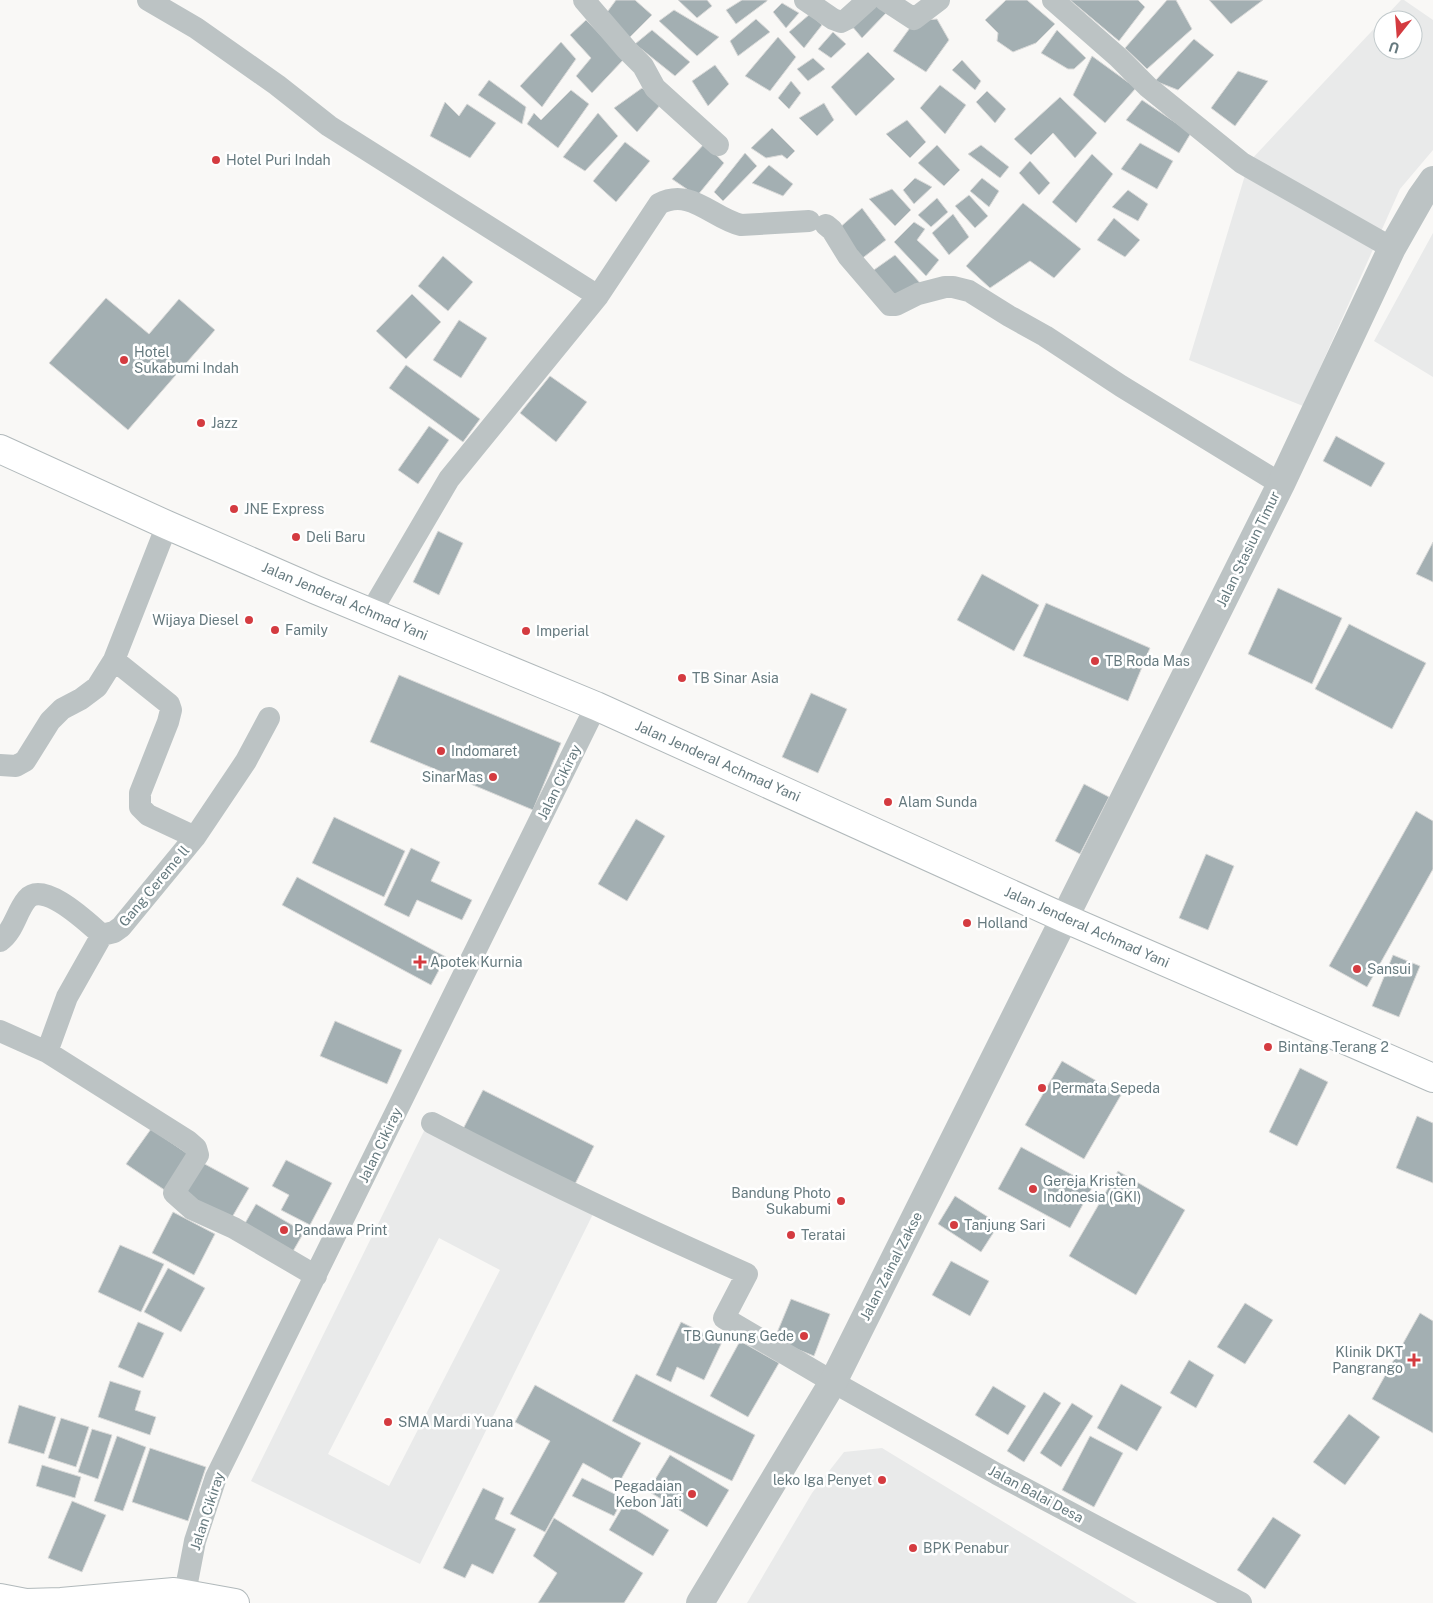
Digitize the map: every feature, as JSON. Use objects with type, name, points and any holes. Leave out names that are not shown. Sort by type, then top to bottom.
[{"type":"main road","name":"Jalan Jenderal Achmad Yani","points":[[0,449],[167,525],[596,706],[1064,918],[1433,1078]]},
{"type":"main road","points":[[0,1598],[26,1603],[177,1596],[235,1603]]},
{"type":"street","points":[[148,0],[196,28],[277,85],[329,126],[598,296]]},
{"type":"street","points":[[584,0],[643,66],[654,88],[718,145]]},
{"type":"street","points":[[805,0],[833,20],[841,22],[868,0]]},
{"type":"street","points":[[885,0],[914,18],[939,0]]},
{"type":"street","points":[[1053,0],[1148,86],[1242,163],[1392,248]]},
{"type":"street","name":"Jalan Stasiun Timur","points":[[1064,918],[1281,484],[1392,248],[1433,180]]},
{"type":"street","points":[[371,612],[449,479],[598,296],[659,204],[668,199],[682,198],[691,201],[733,223],[741,225],[818,223],[832,230],[848,256],[890,305],[896,305],[918,294],[946,287],[969,291],[1045,336],[1121,386],[1281,484]]},
{"type":"street","points":[[0,765],[16,766],[25,761],[50,721],[62,709],[82,699],[97,687],[114,660],[167,525]]},
{"type":"street","points":[[114,660],[169,704],[171,710],[140,793],[140,807],[148,815],[195,837]]},
{"type":"street","name":"Jalan Cikiray","points":[[177,1596],[216,1477],[596,706]]},
{"type":"street","name":"Gang Cereme ll","points":[[47,1052],[67,997],[102,935],[114,932],[121,927],[195,837],[246,761],[269,718]]},
{"type":"street","points":[[0,941],[8,933],[27,899],[40,894],[54,897],[102,935]]},
{"type":"street","name":"Jalan Zainal Zakse","points":[[700,1603],[833,1382],[1064,918]]},
{"type":"street","points":[[0,1031],[47,1052],[188,1141],[196,1148],[198,1154],[174,1193],[192,1209],[234,1228],[316,1276]]},
{"type":"street","name":"Jalan Balai Desa","points":[[432,1123],[507,1162],[636,1224],[747,1274],[724,1318],[996,1474],[1241,1603]]},
{"type":"shaded area","points":[[1401,0],[1418,10],[1392,10]]},
{"type":"shaded area","points":[[1423,13],[1433,20],[1433,150],[1400,189],[1303,406],[1189,360],[1249,162],[1373,30],[1373,60],[1423,60]]},
{"type":"shaded area","points":[[1433,233],[1433,377],[1374,341]]},
{"type":"shaded area","points":[[426,1127],[595,1210],[420,1564],[251,1481]],"holes":[[[439,1238],[500,1270],[389,1486],[328,1454]]]},
{"type":"shaded area","name":"BPK Penabur","points":[[882,1448],[1137,1603],[747,1603],[812,1493],[844,1452]]},
{"type":"building","points":[[616,0],[635,0],[652,15],[628,39],[605,15]]},
{"type":"building","points":[[678,0],[707,0],[712,6],[697,18]]},
{"type":"building","points":[[742,0],[767,1],[736,24],[726,10]]},
{"type":"building","points":[[1006,0],[1027,0],[1055,24],[1036,43],[1013,52],[997,41],[998,33],[985,20]]},
{"type":"building","points":[[1070,0],[1138,0],[1145,7],[1119,41]]},
{"type":"building","points":[[1167,0],[1176,0],[1192,29],[1147,69],[1125,48]]},
{"type":"building","points":[[1209,0],[1263,0],[1231,24]]},
{"type":"building","points":[[874,1],[886,13],[862,38],[851,25]]},
{"type":"building","points":[[782,3],[799,13],[786,28],[773,12]]},
{"type":"building","points":[[674,10],[719,37],[697,56],[659,21]]},
{"type":"building","points":[[810,14],[822,25],[804,48],[789,32]]},
{"type":"building","points":[[756,19],[770,32],[738,56],[730,41]]},
{"type":"building","points":[[937,19],[949,40],[926,72],[893,51],[915,21]]},
{"type":"building","points":[[586,20],[624,59],[592,93],[576,76],[591,58],[570,35]]},
{"type":"building","points":[[652,30],[690,62],[675,76],[635,44]]},
{"type":"building","points":[[1057,30],[1086,58],[1074,69],[1068,69],[1041,53]]},
{"type":"building","points":[[833,32],[846,44],[831,58],[818,49]]},
{"type":"building","points":[[778,37],[796,57],[770,91],[745,76]]},
{"type":"building","points":[[1194,39],[1214,55],[1178,90],[1155,81]]},
{"type":"building","points":[[561,42],[576,59],[542,107],[520,86]]},
{"type":"building","points":[[868,52],[895,79],[856,116],[831,87]]},
{"type":"building","points":[[1092,56],[1136,88],[1105,123],[1073,95]]},
{"type":"building","points":[[813,58],[825,69],[808,81],[797,69]]},
{"type":"building","points":[[962,60],[981,81],[975,90],[952,70]]},
{"type":"building","points":[[715,65],[729,84],[708,106],[692,81]]},
{"type":"building","points":[[1238,71],[1268,81],[1235,126],[1211,108]]},
{"type":"building","points":[[489,80],[526,107],[522,124],[478,95]]},
{"type":"building","points":[[791,81],[801,93],[789,109],[778,98]]},
{"type":"building","points":[[940,85],[966,105],[945,134],[920,108]]},
{"type":"building","points":[[642,88],[662,103],[637,132],[614,108]]},
{"type":"building","points":[[571,90],[589,104],[558,148],[527,124],[534,113],[541,120]]},
{"type":"building","points":[[987,91],[1006,109],[995,123],[976,102]]},
{"type":"building","points":[[1060,97],[1097,133],[1075,158],[1053,133],[1031,155],[1014,139]]},
{"type":"building","points":[[1142,100],[1191,133],[1179,153],[1126,120]]},
{"type":"building","points":[[445,102],[459,116],[467,104],[496,123],[470,158],[430,136]]},
{"type":"building","points":[[824,103],[834,120],[817,136],[799,118]]},
{"type":"building","points":[[598,113],[618,136],[585,171],[563,157]]},
{"type":"building","points":[[907,120],[926,142],[910,158],[886,134]]},
{"type":"building","points":[[772,128],[795,151],[787,159],[782,155],[766,158],[751,148]]},
{"type":"building","points":[[625,142],[650,161],[616,202],[593,181]]},
{"type":"building","points":[[705,143],[724,163],[697,196],[672,179]]},
{"type":"building","points":[[1140,143],[1173,161],[1157,189],[1121,169]]},
{"type":"building","points":[[937,145],[960,170],[944,186],[918,163]]},
{"type":"building","points":[[981,145],[1009,167],[1000,178],[968,154]]},
{"type":"building","points":[[745,153],[757,166],[723,201],[714,192]]},
{"type":"building","points":[[1092,154],[1113,174],[1076,223],[1052,202]]},
{"type":"building","points":[[1030,161],[1050,183],[1039,195],[1019,173]]},
{"type":"building","points":[[769,165],[793,184],[783,196],[752,183]]},
{"type":"building","points":[[915,178],[932,187],[914,204],[903,190]]},
{"type":"building","points":[[982,178],[999,191],[989,207],[970,191]]},
{"type":"building","points":[[892,189],[911,210],[895,226],[869,199]]},
{"type":"building","points":[[1128,190],[1148,204],[1138,221],[1112,207]]},
{"type":"building","points":[[969,195],[988,216],[975,228],[955,206]]},
{"type":"building","points":[[937,198],[948,212],[931,227],[918,215]]},
{"type":"building","points":[[1023,203],[1081,249],[1054,278],[1030,261],[990,288],[966,266]]},
{"type":"building","points":[[862,208],[886,240],[860,260],[838,229]]},
{"type":"building","points":[[953,214],[969,237],[949,255],[932,233]]},
{"type":"building","points":[[1114,218],[1140,240],[1125,257],[1097,240]]},
{"type":"building","points":[[914,222],[925,229],[917,240],[939,260],[926,276],[894,242]]},
{"type":"building","points":[[895,255],[921,284],[893,301],[871,272]]},
{"type":"building","points":[[443,256],[473,282],[448,311],[418,286]]},
{"type":"building","points":[[412,294],[441,322],[406,359],[376,331]]},
{"type":"building","points":[[106,298],[149,334],[179,299],[215,330],[128,430],[49,363]]},
{"type":"building","points":[[459,320],[487,338],[461,378],[433,360]]},
{"type":"building","points":[[406,365],[480,419],[463,442],[389,388]]},
{"type":"building","points":[[550,376],[587,402],[556,442],[520,413]]},
{"type":"building","points":[[429,426],[449,440],[418,484],[398,470]]},
{"type":"building","points":[[1336,436],[1385,463],[1371,487],[1323,461]]},
{"type":"building","points":[[438,531],[463,543],[439,595],[413,582]]},
{"type":"building","points":[[1433,542],[1433,582],[1416,574]]},
{"type":"building","points":[[982,574],[1039,605],[1014,651],[957,620]]},
{"type":"building","points":[[1278,588],[1342,618],[1312,684],[1248,654]]},
{"type":"building","points":[[1046,603],[1150,648],[1128,701],[1023,656]]},
{"type":"building","points":[[1349,624],[1426,663],[1392,729],[1315,689]]},
{"type":"building","points":[[399,675],[561,743],[533,810],[370,742]]},
{"type":"building","points":[[811,693],[847,709],[818,773],[782,757]]},
{"type":"building","points":[[1084,784],[1109,797],[1080,854],[1055,841]]},
{"type":"building","points":[[1416,811],[1433,821],[1433,869],[1367,987],[1329,966]]},
{"type":"building","points":[[334,817],[405,851],[384,897],[312,863]]},
{"type":"building","points":[[636,819],[665,836],[627,901],[598,884]]},
{"type":"building","points":[[411,848],[440,862],[431,881],[472,900],[462,920],[417,900],[409,917],[384,905]]},
{"type":"building","points":[[1206,854],[1234,866],[1208,930],[1179,918]]},
{"type":"building","points":[[297,877],[446,957],[431,985],[282,905]]},
{"type":"building","points":[[1393,955],[1420,966],[1399,1017],[1372,1006]]},
{"type":"building","points":[[335,1021],[402,1050],[387,1084],[320,1056]]},
{"type":"building","points":[[1062,1061],[1121,1095],[1084,1159],[1025,1125]]},
{"type":"building","points":[[1300,1068],[1328,1082],[1297,1146],[1269,1132]]},
{"type":"building","points":[[483,1090],[594,1146],[574,1186],[463,1129]]},
{"type":"building","points":[[1417,1116],[1433,1123],[1433,1183],[1396,1168]]},
{"type":"building","points":[[151,1129],[191,1156],[166,1191],[126,1164]]},
{"type":"building","points":[[1021,1147],[1093,1186],[1070,1228],[998,1189]]},
{"type":"building","points":[[286,1160],[332,1183],[310,1225],[281,1210],[289,1195],[272,1186]]},
{"type":"building","points":[[201,1162],[249,1188],[231,1219],[183,1193]]},
{"type":"building","points":[[1118,1171],[1185,1210],[1136,1295],[1069,1256]]},
{"type":"building","points":[[955,1196],[999,1224],[981,1252],[938,1224]]},
{"type":"building","points":[[256,1204],[304,1232],[292,1253],[244,1225]]},
{"type":"building","points":[[173,1212],[215,1234],[194,1275],[152,1253]]},
{"type":"building","points":[[120,1245],[164,1264],[141,1312],[98,1292]]},
{"type":"building","points":[[951,1261],[989,1281],[970,1316],[932,1295]]},
{"type":"building","points":[[168,1268],[205,1288],[181,1332],[144,1312]]},
{"type":"building","points":[[791,1299],[830,1314],[814,1356],[774,1340]]},
{"type":"building","points":[[1245,1303],[1273,1320],[1245,1364],[1217,1347]]},
{"type":"building","name":"Klinik DKT Pangrango","points":[[1420,1313],[1433,1321],[1433,1433],[1372,1399]]},
{"type":"building","points":[[138,1322],[164,1333],[143,1378],[118,1367]]},
{"type":"building","points":[[681,1322],[722,1342],[704,1380],[677,1367],[671,1382],[656,1375]]},
{"type":"building","points":[[740,1341],[779,1363],[748,1417],[710,1396]]},
{"type":"building","points":[[1189,1360],[1214,1375],[1196,1408],[1170,1393]]},
{"type":"building","points":[[636,1374],[755,1435],[732,1481],[612,1421]]},
{"type":"building","points":[[110,1381],[141,1391],[135,1410],[156,1417],[150,1435],[98,1417]]},
{"type":"building","points":[[1121,1384],[1162,1407],[1137,1451],[1097,1428]]},
{"type":"building","points":[[535,1385],[641,1443],[619,1483],[583,1463],[545,1532],[510,1514],[550,1441],[515,1422]]},
{"type":"building","points":[[993,1386],[1026,1406],[1008,1435],[975,1415]]},
{"type":"building","points":[[1044,1392],[1061,1403],[1024,1462],[1007,1451]]},
{"type":"building","points":[[1072,1403],[1093,1416],[1061,1467],[1040,1453]]},
{"type":"building","points":[[19,1405],[56,1417],[44,1454],[8,1443]]},
{"type":"building","points":[[1349,1414],[1380,1437],[1345,1485],[1313,1462]]},
{"type":"building","points":[[61,1418],[89,1427],[76,1467],[48,1458]]},
{"type":"building","points":[[92,1429],[112,1435],[98,1479],[78,1472]]},
{"type":"building","points":[[117,1436],[146,1447],[123,1511],[94,1501]]},
{"type":"building","points":[[1090,1436],[1123,1453],[1094,1507],[1062,1490]]},
{"type":"building","points":[[150,1448],[206,1467],[188,1521],[132,1502]]},
{"type":"building","points":[[670,1455],[729,1490],[707,1527],[648,1491]]},
{"type":"building","points":[[42,1465],[81,1477],[75,1498],[36,1486]]},
{"type":"building","points":[[582,1478],[623,1498],[614,1516],[572,1496]]},
{"type":"building","points":[[483,1488],[504,1498],[495,1519],[516,1529],[493,1574],[472,1564],[465,1578],[443,1568]]},
{"type":"building","points":[[72,1501],[106,1515],[82,1572],[48,1558]]},
{"type":"building","points":[[625,1503],[669,1530],[653,1556],[609,1530]]},
{"type":"building","points":[[1273,1517],[1301,1535],[1265,1589],[1237,1570]]},
{"type":"building","points":[[554,1518],[643,1573],[624,1603],[538,1603],[557,1573],[533,1556]]},
{"type":"place","name":"Hotel Puri Indah","points":[[216,160]]},
{"type":"place","name":"Hotel Sukabumi Indah","points":[[124,360]]},
{"type":"place","name":"Jazz","points":[[201,423]]},
{"type":"place","name":"JNE Express","points":[[234,509]]},
{"type":"place","name":"Deli Baru","points":[[296,537]]},
{"type":"place","name":"Wijaya Diesel","points":[[249,620]]},
{"type":"place","name":"Family","points":[[275,630]]},
{"type":"place","name":"Imperial","points":[[526,631]]},
{"type":"place","name":"TB Roda Mas","points":[[1095,661]]},
{"type":"place","name":"TB Sinar Asia","points":[[682,678]]},
{"type":"place","name":"Indomaret","points":[[441,751]]},
{"type":"place","name":"SinarMas","points":[[493,777]]},
{"type":"place","name":"Alam Sunda","points":[[888,802]]},
{"type":"place","name":"Holland","points":[[967,923]]},
{"type":"place","name":"Apotek Kurnia","points":[[420,962]]},
{"type":"place","name":"Sansui","points":[[1357,969]]},
{"type":"place","name":"Bintang Terang 2","points":[[1268,1047]]},
{"type":"place","name":"Permata Sepeda","points":[[1042,1088]]},
{"type":"place","name":"Gereja Kristen Indonesia (GKI)","points":[[1033,1189]]},
{"type":"place","name":"Bandung Photo Sukabumi","points":[[841,1201]]},
{"type":"place","name":"Tanjung Sari","points":[[954,1225]]},
{"type":"place","name":"Pandawa Print","points":[[284,1230]]},
{"type":"place","name":"Teratai","points":[[791,1235]]},
{"type":"place","name":"TB Gunung Gede","points":[[804,1336]]},
{"type":"place","name":"Klinik DKT Pangrango","points":[[1414,1360]]},
{"type":"place","name":"SMA Mardi Yuana","points":[[388,1422]]},
{"type":"place","name":"leko Iga Penyet","points":[[882,1480]]},
{"type":"place","name":"Pegadaian Kebon Jati","points":[[692,1494]]},
{"type":"place","name":"BPK Penabur","points":[[913,1548]]}]
